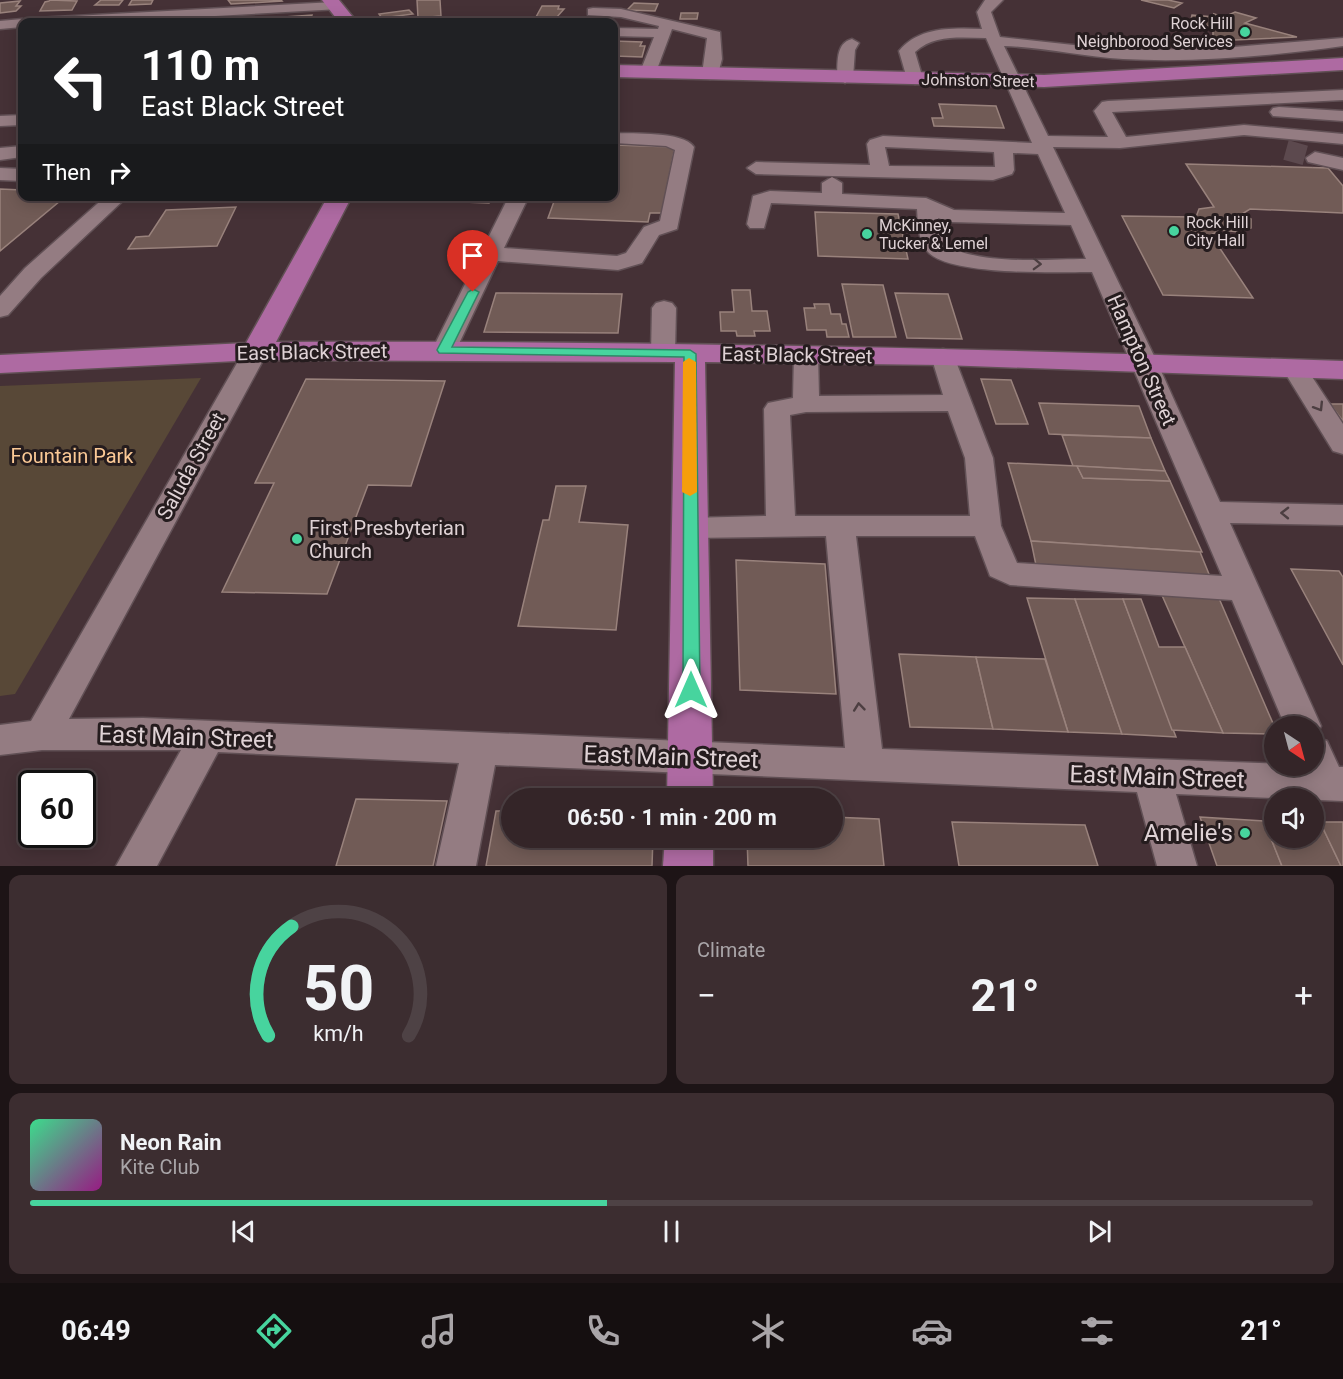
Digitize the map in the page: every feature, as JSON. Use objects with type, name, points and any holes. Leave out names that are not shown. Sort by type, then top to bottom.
[{"type":"main road","points":[[333,3],[345,18]]},
{"type":"main road","points":[[1305,68],[1343,65]]},
{"type":"main road","points":[[1305,68],[1343,72]]},
{"type":"main road","name":"Johnston Street","points":[[618,70],[1014,81],[1099,80],[1305,68]]},
{"type":"main road","name":"Saluda Street","points":[[256,351],[337,201]]},
{"type":"main road","name":"East Black Street","points":[[0,364],[256,351],[444,350],[943,356],[1343,370]]},
{"type":"main road","points":[[676,353],[690,528],[691,778]]},
{"type":"main road","points":[[688,866],[689,848]]},
{"type":"street","name":"Hampton Street","points":[[996,0],[979,8],[1145,362],[1299,716]]},
{"type":"street","points":[[99,18],[333,3]]},
{"type":"street","points":[[593,11],[621,13],[666,28],[715,35],[714,59],[710,74]]},
{"type":"street","points":[[0,25],[18,23]]},
{"type":"street","points":[[618,32],[666,28]]},
{"type":"street","points":[[648,72],[666,28]]},
{"type":"street","points":[[915,79],[907,51],[911,46],[935,34],[1029,41],[1101,53],[1132,54],[1302,47],[1343,42]]},
{"type":"street","points":[[845,78],[847,49],[852,44]]},
{"type":"street","points":[[1223,104],[1343,95]]},
{"type":"street","points":[[1120,143],[1103,111],[1108,106],[1156,103],[1223,104],[1343,116]]},
{"type":"street","points":[[1156,103],[1182,135]]},
{"type":"street","points":[[1223,104],[1238,130],[1246,138],[1286,150]]},
{"type":"street","points":[[0,121],[18,120]]},
{"type":"street","points":[[880,171],[876,144],[883,141],[991,145],[1003,149],[1042,145],[1120,143],[1238,130],[1253,126],[1343,131]]},
{"type":"street","points":[[1238,130],[1343,139]]},
{"type":"street","points":[[1304,136],[1343,144]]},
{"type":"street","points":[[492,254],[618,263],[634,258],[651,231],[670,225],[685,147],[668,141],[618,138]]},
{"type":"street","points":[[756,168],[993,174],[1005,170],[1003,149]]},
{"type":"street","points":[[0,154],[18,152]]},
{"type":"street","points":[[1315,158],[1343,164]]},
{"type":"street","points":[[832,170],[832,199]]},
{"type":"street","points":[[0,174],[18,175]]},
{"type":"street","points":[[758,224],[760,200],[770,197],[926,204],[950,216],[1077,219]]},
{"type":"street","points":[[0,310],[33,273],[112,201]]},
{"type":"street","points":[[444,350],[517,201]]},
{"type":"street","points":[[926,204],[932,242],[938,249],[957,259],[979,262],[1098,266]]},
{"type":"street","points":[[664,308],[676,353]]},
{"type":"street","name":"Saluda Street","points":[[42,735],[256,351]]},
{"type":"street","points":[[806,355],[806,404]]},
{"type":"street","points":[[943,356],[979,458],[986,526],[1001,568],[1010,574],[1243,589]]},
{"type":"street","points":[[1294,368],[1343,445]]},
{"type":"street","points":[[781,526],[777,409],[806,404],[958,403]]},
{"type":"street","points":[[1209,512],[1343,515]]},
{"type":"street","points":[[840,526],[865,766]]},
{"type":"street","points":[[690,528],[986,526]]},
{"type":"street","name":"East Main Street","points":[[0,740],[42,735],[142,733],[480,749],[691,778],[865,766],[1152,777],[1328,773]]},
{"type":"street","points":[[136,866],[208,736]]},
{"type":"street","points":[[456,866],[480,749]]},
{"type":"street","points":[[1152,777],[1177,866]]},
{"type":"green space","name":"Fountain Park","points":[[201,378],[15,694],[0,696],[0,386]]},
{"type":"building","points":[[101,0],[123,0],[119,5],[95,5]]},
{"type":"building","points":[[132,0],[153,0],[151,4],[129,5]]},
{"type":"building","points":[[228,0],[281,0],[282,1],[231,4]]},
{"type":"building","points":[[417,0],[440,0],[441,16],[418,18]]},
{"type":"building","points":[[1141,0],[1168,0],[1182,3],[1174,8]]},
{"type":"building","points":[[20,1],[16,6],[21,6],[16,11],[0,13],[0,3]]},
{"type":"building","points":[[77,1],[72,10],[40,11],[45,2]]},
{"type":"building","points":[[634,3],[658,4],[655,11],[627,10]]},
{"type":"building","points":[[542,6],[559,6],[558,9],[564,9],[556,18],[536,17]]},
{"type":"building","points":[[409,10],[413,14],[382,18],[379,14]]},
{"type":"building","name":"Rock Hill Neighborood Services","points":[[1235,12],[1256,18],[1245,23],[1297,37],[1213,41],[1213,26],[1190,24],[1192,15],[1215,17],[1214,14],[1224,17]]},
{"type":"building","points":[[681,13],[698,13],[697,19],[680,19]]},
{"type":"building","points":[[312,15],[311,18],[269,18]]},
{"type":"building","points":[[618,41],[642,42],[640,46],[645,46],[642,57],[618,56]]},
{"type":"building","points":[[939,104],[996,106],[1004,128],[934,126],[932,118],[943,118]]},
{"type":"building","points":[[618,145],[675,147],[662,213],[650,213],[648,222],[548,218],[554,201],[618,201]]},
{"type":"building","name":"Rock Hill City Hall","points":[[1186,164],[1328,168],[1343,186],[1343,213],[1250,209],[1242,214],[1251,219],[1251,228],[1239,232],[1220,230],[1211,235],[1253,298],[1163,295],[1122,216],[1196,217],[1199,209],[1214,207]]},
{"type":"building","points":[[0,189],[18,190],[18,201],[60,201],[0,251]]},
{"type":"building","points":[[465,201],[491,201],[489,203]]},
{"type":"building","points":[[236,207],[217,246],[128,249],[136,237],[149,236],[166,210]]},
{"type":"building","points":[[815,212],[898,214],[908,259],[818,256]]},
{"type":"building","points":[[842,284],[883,285],[896,337],[853,337]]},
{"type":"building","points":[[732,290],[750,290],[752,311],[767,311],[770,331],[754,331],[755,336],[737,336],[736,331],[721,331],[720,312],[734,312]]},
{"type":"building","points":[[496,293],[622,294],[618,333],[484,332]]},
{"type":"building","points":[[895,293],[948,294],[962,339],[907,338]]},
{"type":"building","points":[[814,304],[829,304],[831,314],[840,314],[842,324],[846,324],[849,337],[827,337],[826,330],[807,330],[804,308],[815,308]]},
{"type":"building","name":"First Presbyterian Church","points":[[306,379],[445,381],[411,486],[368,485],[327,594],[222,592],[274,483],[255,483]]},
{"type":"building","points":[[981,379],[1011,380],[1028,424],[996,424]]},
{"type":"building","points":[[1039,403],[1139,406],[1151,438],[1049,434]]},
{"type":"building","points":[[1330,404],[1343,404],[1343,421]]},
{"type":"building","points":[[1062,435],[1151,438],[1165,471],[1073,466]]},
{"type":"building","points":[[1008,463],[1077,466],[1083,478],[1170,481],[1202,552],[1031,541]]},
{"type":"building","points":[[1077,466],[1165,471],[1170,481],[1083,478]]},
{"type":"building","points":[[556,486],[586,486],[579,522],[628,525],[616,630],[518,626],[543,520],[549,520]]},
{"type":"building","points":[[1031,541],[1200,552],[1211,579],[1037,570]]},
{"type":"building","points":[[736,560],[825,564],[836,694],[740,690]]},
{"type":"building","points":[[1291,569],[1339,571],[1343,577],[1343,665]]},
{"type":"building","points":[[1161,593],[1218,596],[1270,716],[1264,716],[1264,734],[1223,733]]},
{"type":"building","points":[[1027,598],[1075,599],[1122,734],[1068,732]]},
{"type":"building","points":[[1075,599],[1123,599],[1176,737],[1122,734]]},
{"type":"building","points":[[1123,599],[1141,599],[1159,647],[1185,647],[1223,733],[1172,730]]},
{"type":"building","points":[[899,654],[976,657],[993,729],[910,727]]},
{"type":"building","points":[[976,657],[1045,659],[1068,732],[993,729]]},
{"type":"building","points":[[356,799],[447,801],[433,866],[336,866]]},
{"type":"building","points":[[496,811],[501,811],[501,848],[653,848],[652,866],[486,866]]},
{"type":"building","points":[[843,817],[879,819],[884,866],[748,866],[747,848],[843,848]]},
{"type":"building","points":[[1200,817],[1264,821],[1264,848],[1275,848],[1282,866],[1217,866]]},
{"type":"building","points":[[952,822],[1085,825],[1098,866],[959,866]]},
{"type":"building","points":[[1324,822],[1343,822],[1343,866],[1324,830]]},
{"type":"building","points":[[1324,830],[1341,866],[1282,866],[1275,848],[1324,848]]},
{"type":"tunnel","points":[[1286,150],[1315,158]]},
{"type":"slow traffic","points":[[689,362],[690,492]]},
{"type":"place","name":"Rock Hill Neighborood Services","points":[[1245,32]]},
{"type":"place","name":"Rock Hill City Hall","points":[[1174,231]]},
{"type":"place","name":"McKinney, Tucker & Lemel","points":[[867,234]]},
{"type":"place","name":"First Presbyterian Church","points":[[297,539]]},
{"type":"place","name":"Amelie's","points":[[1245,833]]},
{"type":"route","points":[[473,292],[444,350],[690,354],[688,373],[691,690]]}]
